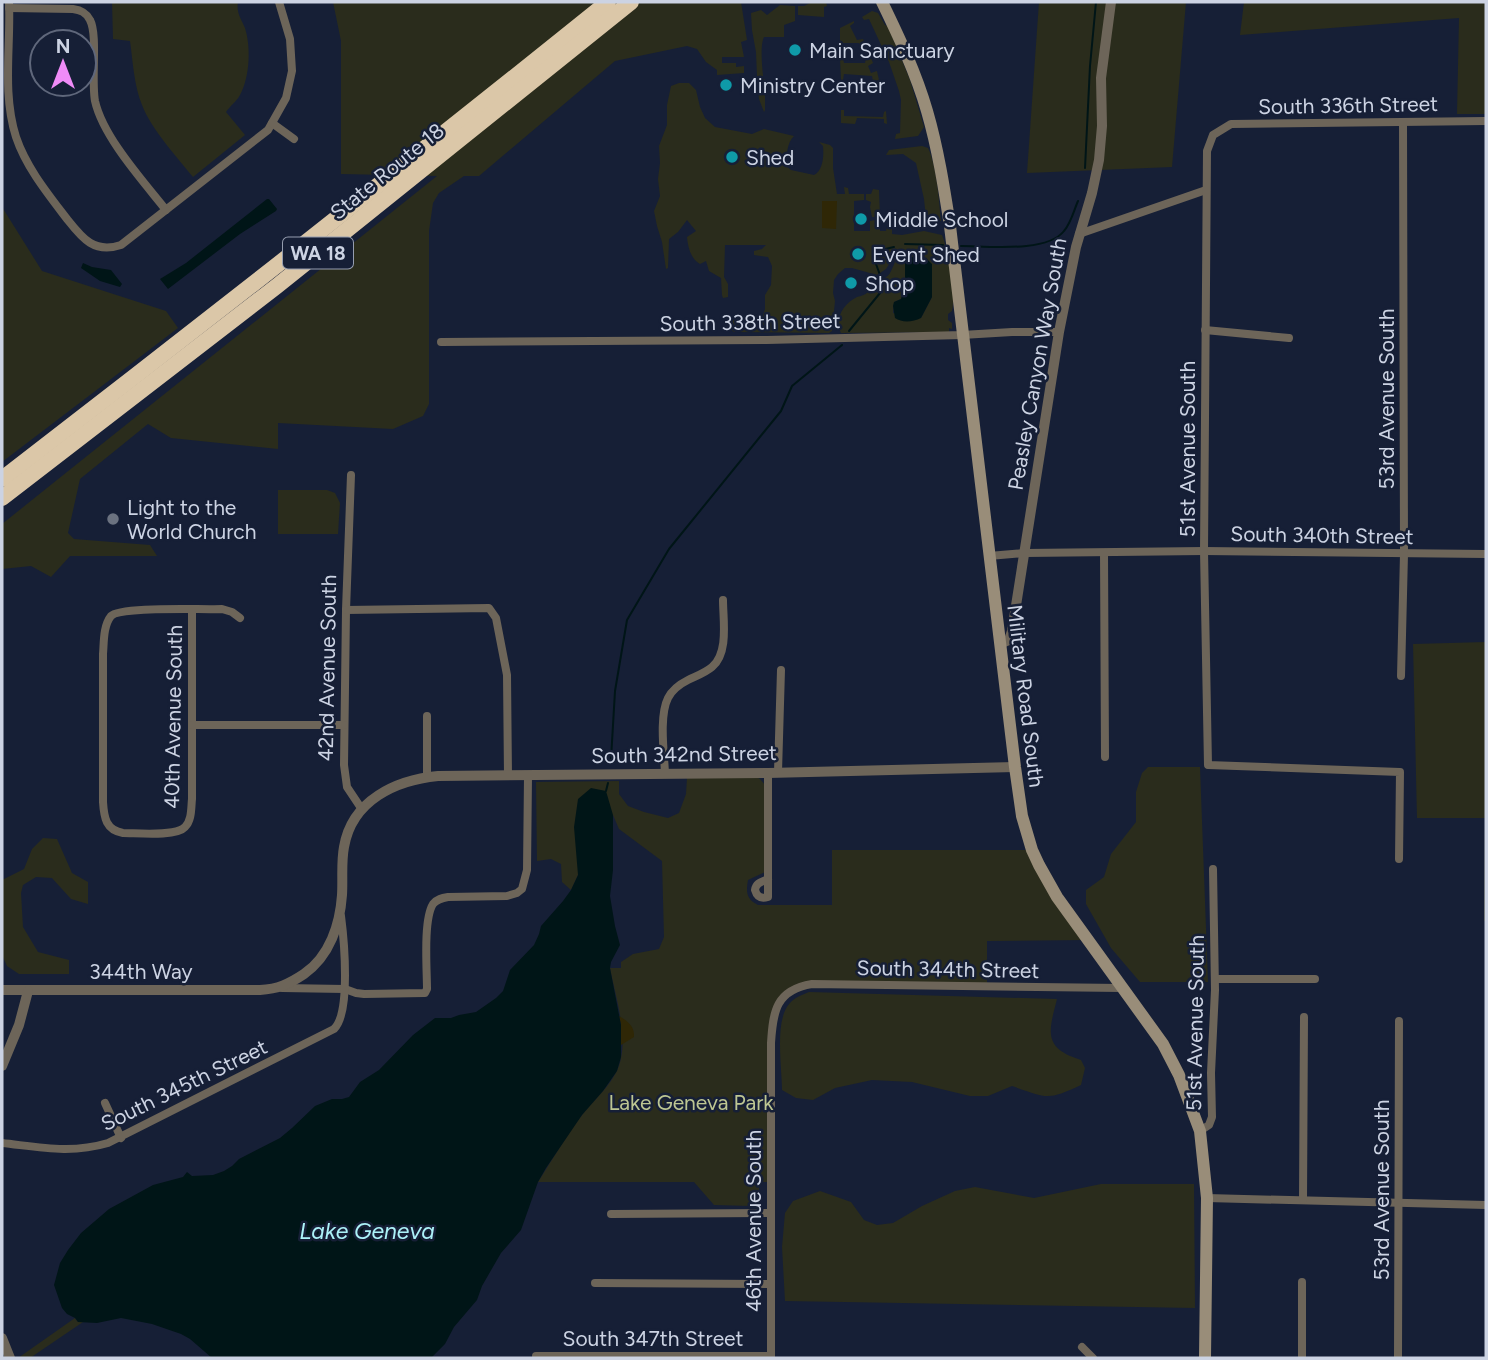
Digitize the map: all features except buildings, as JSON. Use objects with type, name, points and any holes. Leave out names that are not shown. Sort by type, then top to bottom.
[{"type":"highway","name":"State Route 18","points":[[2,479],[223,308],[608,2]]},
{"type":"highway","name":"State Route 18","points":[[2,498],[277,286],[631,2]]},
{"type":"main road","name":"Military Road South","points":[[882,2],[914,71],[934,136],[945,190],[1022,816],[1032,850],[1057,897],[1163,1044],[1179,1075],[1200,1131],[1207,1198],[1205,1358]]},
{"type":"street","points":[[166,210],[106,130],[100,118],[93,86],[93,28],[88,16],[73,9],[9,5],[9,102],[16,136],[34,173],[83,238],[92,245],[109,248],[121,245],[258,139],[268,130],[289,89],[293,65],[289,33],[279,2]]},
{"type":"street","name":"Peasley Canyon Way South","points":[[1000,644],[1011,636],[1059,332],[1079,234],[1090,202],[1099,160],[1102,126],[1101,78],[1111,2]]},
{"type":"street","name":"South 336th Street","points":[[1213,135],[1231,124],[1240,123],[1486,121]]},
{"type":"street","name":"53rd Avenue South","points":[[1401,676],[1404,554],[1403,122]]},
{"type":"street","points":[[272,123],[294,139]]},
{"type":"street","name":"51st Avenue South","points":[[1213,135],[1207,151],[1205,330],[1204,551],[1209,765],[1399,772],[1399,859]]},
{"type":"street","points":[[1079,234],[1206,190]]},
{"type":"street","points":[[1205,330],[1289,338]]},
{"type":"street","name":"South 338th Street","points":[[440,342],[767,340],[1059,332]]},
{"type":"street","name":"42nd Avenue South","points":[[351,475],[344,765],[345,780],[350,792],[362,808]]},
{"type":"street","name":"South 340th Street","points":[[989,556],[1025,553],[1204,551],[1486,554]]},
{"type":"street","points":[[1104,553],[1105,757]]},
{"type":"street","points":[[665,773],[664,720],[668,697],[682,683],[717,663],[721,655],[723,635],[723,600]]},
{"type":"street","points":[[346,610],[489,608],[495,617],[507,675],[508,776]]},
{"type":"street","points":[[192,610],[225,610],[240,618]]},
{"type":"street","name":"40th Avenue South","points":[[192,610],[192,724],[192,799],[187,824],[182,830],[173,832],[123,833],[113,830],[106,821],[103,798],[103,654],[109,619],[116,612],[192,610]]},
{"type":"street","points":[[768,879],[781,670]]},
{"type":"street","points":[[427,716],[427,777]]},
{"type":"street","points":[[192,724],[344,724]]},
{"type":"street","name":"South 342nd Street","points":[[362,808],[391,787],[427,777],[1015,767]]},
{"type":"street","points":[[279,988],[345,989],[363,994],[425,993],[428,923],[435,902],[448,897],[507,896],[522,889],[528,864],[528,776]]},
{"type":"street","points":[[345,989],[340,910],[344,845],[362,808]]},
{"type":"street","name":"51st Avenue South","points":[[1200,1131],[1209,1125],[1212,1117],[1213,869]]},
{"type":"street","points":[[279,988],[308,971],[325,954],[340,910]]},
{"type":"street","points":[[1214,979],[1315,979]]},
{"type":"street","name":"South 344th Street","points":[[780,1000],[795,988],[811,984],[1121,988]]},
{"type":"street","name":"344th Way","points":[[2,990],[279,988]]},
{"type":"street","name":"South 345th Street","points":[[2,1143],[70,1150],[96,1147],[121,1138],[334,1029],[340,1023],[345,989]]},
{"type":"street","points":[[2,1066],[19,1025],[28,991]]},
{"type":"street","name":"46th Avenue South","points":[[771,1357],[771,1043],[773,1020],[780,1000]]},
{"type":"street","points":[[1303,1200],[1304,1017]]},
{"type":"street","name":"53rd Avenue South","points":[[1398,1358],[1399,1021]]},
{"type":"street","points":[[105,1103],[121,1138]]},
{"type":"street","points":[[1207,1198],[1486,1205]]},
{"type":"street","points":[[611,1214],[770,1213]]},
{"type":"street","points":[[1301,1282],[1302,1358]]},
{"type":"street","points":[[595,1283],[770,1284]]},
{"type":"street","points":[[2,1338],[9,1358]]},
{"type":"street","points":[[1082,1347],[1093,1358]]},
{"type":"street","name":"South 347th Street","points":[[536,1356],[771,1357]]},
{"type":"green space","points":[[112,2],[238,2],[238,12],[248,44],[248,71],[240,95],[226,112],[245,135],[193,177],[146,114],[137,90],[130,41],[113,39]]},
{"type":"green space","points":[[333,2],[741,2],[747,40],[741,42],[744,57],[722,57],[722,63],[744,66],[744,73],[717,75],[717,70],[706,62],[697,49],[687,46],[615,61],[479,176],[464,176],[439,193],[433,203],[429,231],[429,404],[423,416],[393,429],[278,423],[278,449],[171,438],[148,424],[80,479],[68,533],[74,539],[150,545],[157,556],[70,556],[51,577],[31,566],[2,569],[2,524],[437,176],[341,174],[341,41]]},
{"type":"green space","points":[[826,2],[824,17],[798,15],[798,6]]},
{"type":"green space","points":[[1039,2],[1186,2],[1172,167],[1027,173]]},
{"type":"green space","points":[[1244,2],[1486,2],[1486,114],[1457,114],[1459,18],[1240,35]]},
{"type":"green space","points":[[780,5],[795,6],[795,21],[784,25],[784,37],[764,37],[763,76],[757,76],[751,13],[761,10],[767,15]]},
{"type":"green space","points":[[872,11],[878,13],[888,26],[910,80],[924,127],[918,136],[895,139],[896,134],[900,133],[901,100],[889,62],[869,19],[864,20],[862,17]]},
{"type":"green space","points":[[854,21],[850,26],[857,40],[863,39],[866,47],[861,49],[859,43],[842,43],[840,49],[840,28]]},
{"type":"green space","points":[[840,58],[843,58],[844,63],[865,63],[866,58],[871,58],[873,63],[868,66],[871,73],[877,71],[879,80],[873,81],[872,76],[844,74],[841,80]]},
{"type":"green space","points":[[757,79],[765,79],[764,112],[759,99]]},
{"type":"green space","points":[[689,83],[696,90],[705,118],[715,127],[752,134],[764,129],[794,136],[788,146],[786,158],[786,166],[791,170],[814,175],[821,167],[823,159],[823,146],[819,142],[830,145],[833,148],[837,194],[845,194],[844,187],[848,188],[849,194],[864,194],[864,200],[854,201],[854,231],[870,231],[870,221],[880,219],[880,231],[892,227],[892,234],[924,231],[942,235],[952,284],[953,303],[948,320],[952,323],[952,329],[949,328],[949,332],[841,333],[839,317],[844,308],[857,297],[868,292],[877,292],[879,280],[886,278],[891,271],[895,262],[893,258],[886,269],[877,275],[852,268],[845,268],[838,274],[834,280],[835,301],[832,331],[829,333],[734,332],[729,328],[729,321],[733,317],[763,315],[765,295],[771,285],[772,266],[768,257],[754,255],[754,251],[766,245],[725,245],[724,277],[728,284],[728,297],[723,298],[721,278],[709,271],[706,261],[700,264],[690,253],[687,237],[696,231],[687,220],[669,239],[666,269],[654,211],[660,196],[659,146],[667,125],[671,86]],"holes":[[[914,257],[932,297],[921,318],[893,313],[894,302],[901,299],[905,288],[906,259]]]},
{"type":"green space","points":[[841,110],[844,110],[844,116],[883,117],[886,111],[887,124],[884,119],[857,118],[855,124],[841,123]]},
{"type":"green space","points":[[922,146],[928,148],[934,164],[941,221],[930,222],[926,218],[916,163],[903,154],[886,155],[889,150]]},
{"type":"green space","points":[[873,189],[879,190],[880,217],[872,217],[871,202],[866,200],[866,194],[871,194]]},
{"type":"green space","points":[[2,207],[42,271],[166,311],[178,328],[2,462]]},
{"type":"green space","points":[[278,490],[327,490],[335,493],[340,503],[338,534],[278,534]]},
{"type":"green space","points":[[1486,642],[1486,920],[1484,921],[1485,818],[1417,818],[1413,644]]},
{"type":"green space","points":[[1148,767],[1200,767],[1208,982],[1140,982],[1111,948],[1086,904],[1086,890],[1104,877],[1111,854],[1136,822],[1136,792],[1142,773]]},
{"type":"green space","name":"Lake Geneva Park","points":[[753,775],[765,785],[765,872],[748,880],[747,888],[749,898],[758,905],[832,905],[832,850],[1032,850],[1086,940],[987,941],[987,987],[812,984],[786,993],[773,1020],[771,1182],[752,1182],[759,1188],[759,1197],[751,1206],[714,1205],[694,1182],[538,1182],[570,1131],[611,1081],[619,1066],[623,1036],[610,968],[621,968],[621,962],[633,954],[659,949],[664,937],[662,861],[619,829],[613,815],[578,866],[578,875],[571,890],[562,882],[561,864],[551,859],[537,861],[536,782],[619,781],[619,794],[628,806],[668,818],[679,813],[686,794],[687,778]]},
{"type":"green space","points":[[43,838],[57,839],[72,873],[88,882],[88,904],[71,899],[52,878],[36,877],[23,885],[23,927],[38,952],[69,960],[69,974],[19,974],[7,966],[2,955],[2,880],[24,869],[32,849]]},
{"type":"green space","points":[[809,992],[1057,999],[1051,1037],[1060,1050],[1081,1060],[1085,1068],[1081,1085],[1053,1096],[1040,1095],[1012,1086],[988,1096],[970,1096],[912,1082],[872,1080],[835,1088],[813,1100],[796,1098],[782,1090],[780,1032],[785,1010],[790,1003]]},
{"type":"green space","points":[[1101,1184],[1194,1184],[1195,1308],[785,1301],[782,1247],[785,1213],[793,1201],[820,1191],[851,1202],[864,1220],[877,1225],[893,1223],[955,1191],[975,1187],[1034,1198]]},
{"type":"green space","points":[[75,1318],[78,1322],[83,1322],[30,1358],[18,1358]]},
{"type":"sand","points":[[822,201],[837,201],[836,229],[822,228]]},
{"type":"sand","points":[[619,1016],[630,1025],[634,1033],[634,1037],[621,1045],[621,1025]]},
{"type":"water","points":[[267,199],[276,211],[240,234],[168,289],[160,279],[186,263]]},
{"type":"water","points":[[914,257],[926,258],[932,264],[932,297],[921,318],[901,321],[895,318],[893,306],[894,302],[901,299],[905,288],[905,261]]},
{"type":"water","points":[[83,263],[111,270],[122,284],[120,287],[100,281],[81,268]]},
{"type":"water","name":"Lake Geneva","points":[[591,788],[606,791],[613,815],[610,896],[620,945],[610,968],[621,1025],[621,1057],[617,1071],[582,1115],[546,1168],[538,1182],[521,1230],[501,1253],[477,1300],[454,1327],[445,1344],[431,1358],[212,1358],[190,1339],[152,1324],[121,1318],[97,1323],[78,1322],[67,1314],[62,1308],[54,1285],[60,1263],[81,1233],[109,1209],[153,1185],[183,1177],[187,1172],[192,1176],[213,1175],[224,1171],[239,1159],[280,1138],[315,1106],[332,1099],[349,1097],[360,1082],[379,1070],[413,1035],[435,1018],[451,1018],[476,1012],[503,991],[510,970],[534,945],[541,926],[571,890],[578,875],[574,827],[578,799]]},
{"type":"waterway","points":[[1085,168],[1096,2]]},
{"type":"waterway","points":[[961,246],[1016,247],[1044,243],[1064,231],[1078,201]]},
{"type":"waterway","points":[[905,244],[943,245]]},
{"type":"waterway","points":[[880,275],[876,255],[894,247]]},
{"type":"waterway","points":[[849,331],[880,293],[883,283]]},
{"type":"waterway","points":[[611,759],[615,691],[627,620],[669,549],[781,411],[792,386],[842,345]]},
{"type":"waterway","points":[[606,791],[608,783]]},
{"type":"place","name":"Main Sanctuary","points":[[795,50]]},
{"type":"place","name":"Ministry Center","points":[[726,85]]},
{"type":"place","name":"Shed","points":[[732,157]]},
{"type":"place","name":"Middle School","points":[[861,219]]},
{"type":"place","name":"Event Shed","points":[[858,254]]},
{"type":"place","name":"Shop","points":[[851,283]]},
{"type":"place","name":"Light to the World Church","points":[[113,519]]}]
